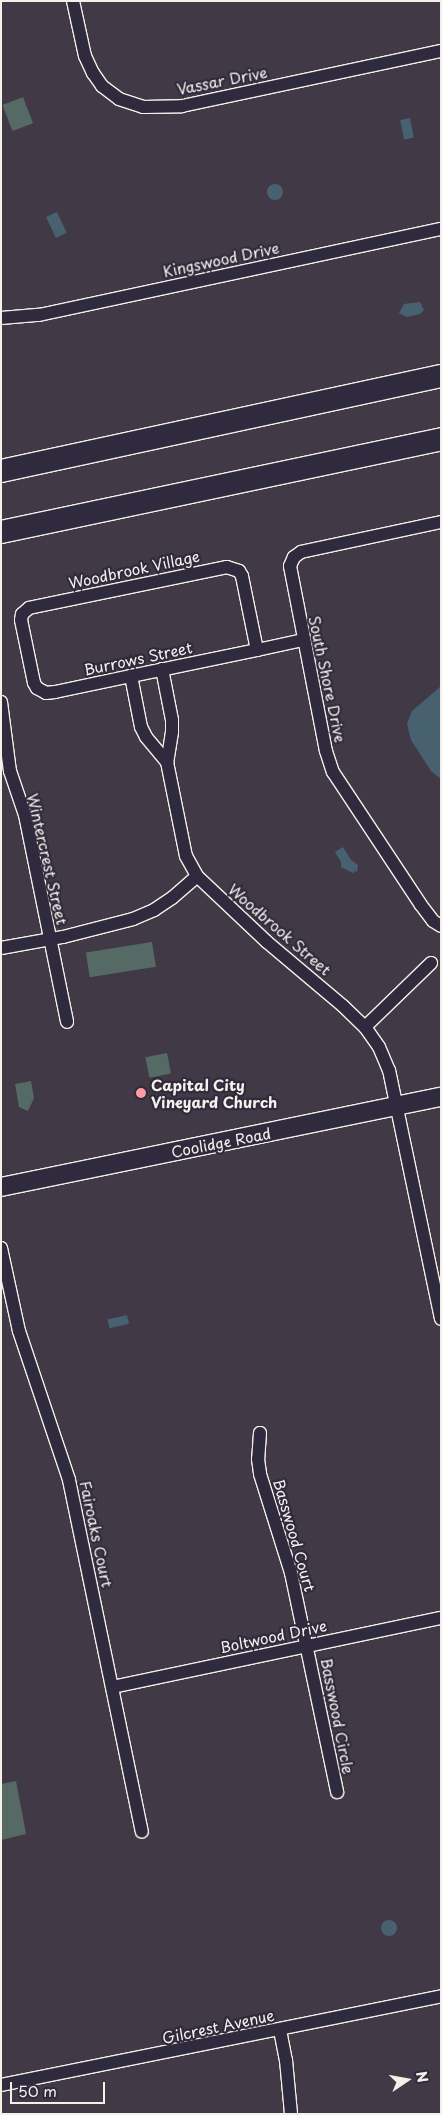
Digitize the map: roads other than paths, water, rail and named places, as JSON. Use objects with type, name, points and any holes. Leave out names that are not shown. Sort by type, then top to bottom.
[{"type":"highway","points":[[1,471],[441,376]]},
{"type":"highway","points":[[1,532],[441,439]]},
{"type":"street","name":"Vassar Drive","points":[[73,1],[85,56],[93,73],[102,86],[119,99],[143,107],[182,106],[441,51]]},
{"type":"street","name":"Kingswood Drive","points":[[5,318],[39,314],[441,229]]},
{"type":"street","name":"South Shore Drive","points":[[441,522],[296,554],[291,561],[290,572],[328,760],[333,772],[421,905],[433,921],[441,926]]},
{"type":"street","name":"Woodbrook Village","points":[[29,608],[227,567],[239,571],[242,576],[257,650]]},
{"type":"street","name":"Burrows Street","points":[[29,608],[22,614],[21,620],[34,683],[41,692],[55,692],[303,640]]},
{"type":"street","name":"Woodbrook Street","points":[[162,669],[172,732],[167,762],[182,845],[186,856],[197,876],[365,1027],[385,1058],[441,1319]]},
{"type":"street","name":"Woodbrook Street","points":[[130,676],[141,726],[146,737],[167,762]]},
{"type":"street","name":"Wintercrest Street","points":[[1,702],[10,771],[25,815],[67,1022]]},
{"type":"street","points":[[146,737],[152,741],[162,742],[172,732]]},
{"type":"street","points":[[1,948],[99,929],[133,919],[154,910],[172,898],[197,876]]},
{"type":"street","points":[[365,1027],[431,963]]},
{"type":"street","name":"Coolidge Road","points":[[1,1187],[441,1097]]},
{"type":"street","name":"Fairoaks Court","points":[[1,1248],[23,1348],[69,1480],[142,1832]]},
{"type":"street","name":"Basswood Court","points":[[260,1433],[258,1459],[260,1474],[286,1554],[307,1646]]},
{"type":"street","name":"Boltwood Drive","points":[[113,1688],[441,1618]]},
{"type":"street","name":"Basswood Circle","points":[[307,1646],[337,1792]]},
{"type":"street","name":"Gilcrest Avenue","points":[[1,2086],[441,1996]]},
{"type":"street","points":[[280,2030],[286,2060],[291,2114]]},
{"type":"water","points":[[410,118],[414,138],[404,140],[400,120]]},
{"type":"water","points":[[272,184],[278,184],[283,189],[281,198],[272,200],[267,195],[267,189]]},
{"type":"water","points":[[57,212],[67,233],[56,238],[46,217]]},
{"type":"water","points":[[420,302],[424,310],[420,314],[407,317],[399,313],[404,304]]},
{"type":"water","points":[[441,686],[441,779],[431,771],[411,740],[407,724],[412,711]]},
{"type":"water","points":[[343,847],[351,860],[358,865],[357,872],[353,873],[341,867],[341,862],[335,852]]},
{"type":"water","points":[[127,1315],[129,1324],[110,1328],[108,1319]]},
{"type":"water","points":[[389,1920],[395,1922],[397,1928],[395,1934],[389,1936],[383,1934],[381,1928],[383,1922]]},
{"type":"place","name":"Capital City Vineyard Church","points":[[141,1093]]}]
